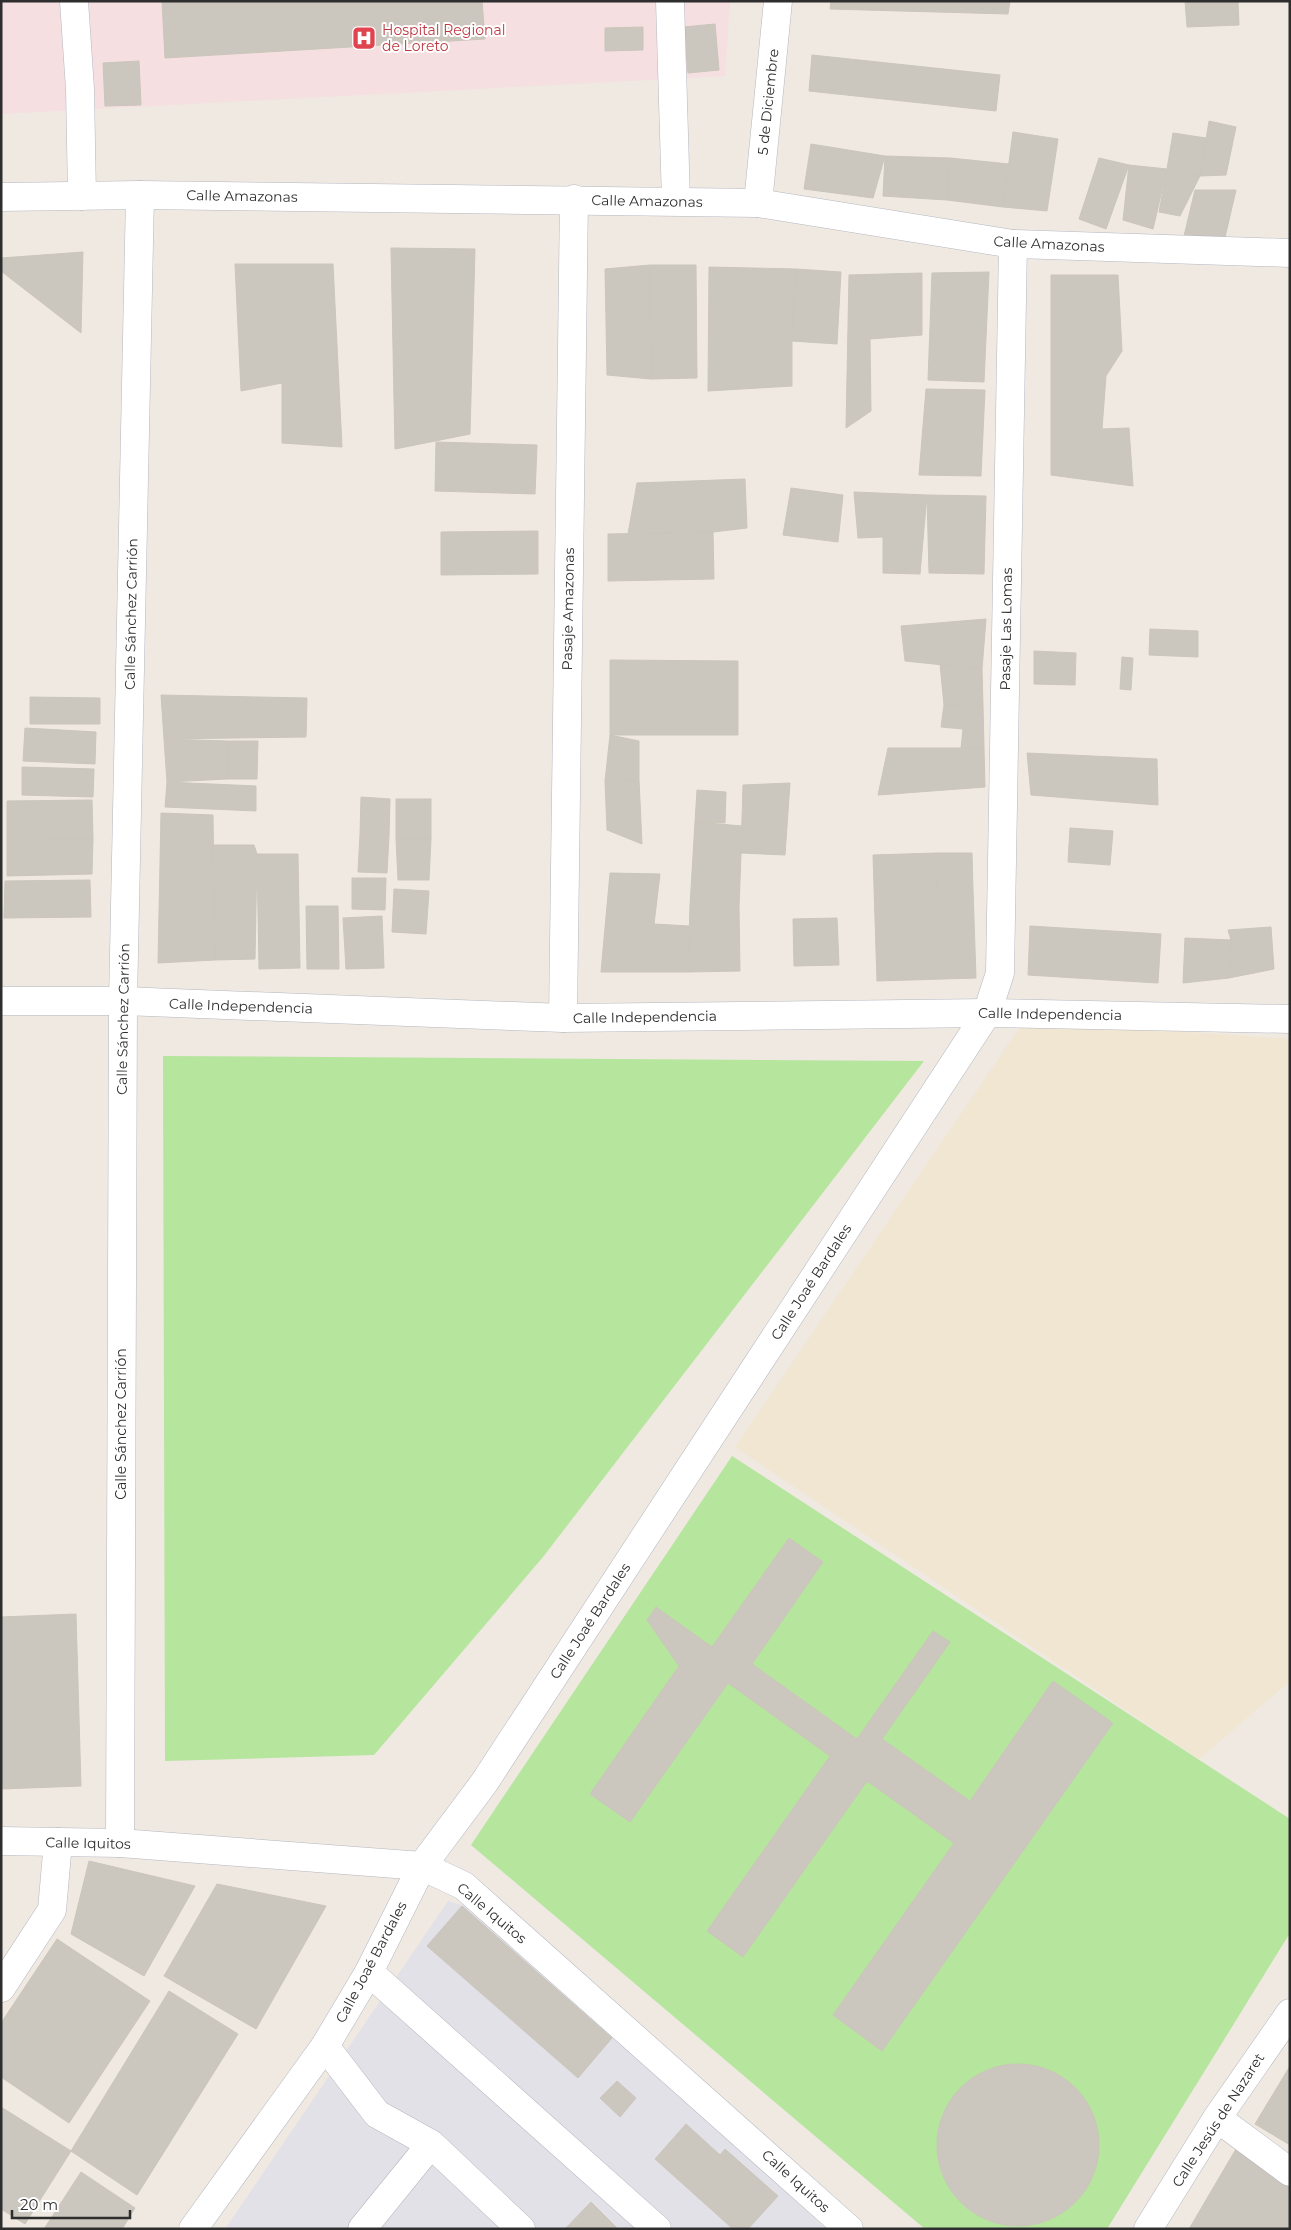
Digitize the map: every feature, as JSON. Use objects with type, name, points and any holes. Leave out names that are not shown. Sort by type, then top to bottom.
[{"type":"street","points":[[74,1],[80,89],[82,196]]},
{"type":"street","points":[[670,1],[676,201]]},
{"type":"street","name":"5 de Diciembre","points":[[758,202],[778,1]]},
{"type":"street","name":"Calle Amazonas","points":[[1,197],[140,195],[758,202],[1013,244],[1290,253]]},
{"type":"street","name":"Calle Sánchez Carrión","points":[[120,1843],[123,1001],[140,195]]},
{"type":"street","name":"Pasaje Amazonas","points":[[563,1018],[574,199]]},
{"type":"street","name":"Pasaje Las Lomas","points":[[987,1013],[1000,973],[1013,244]]},
{"type":"street","name":"Calle Independencia","points":[[1,1001],[123,1001],[563,1018],[987,1013],[1290,1019]]},
{"type":"street","name":"Calle Joaé Bardales","points":[[193,2229],[325,2046],[369,1972],[422,1866],[484,1783],[987,1013]]},
{"type":"street","name":"Calle Iquitos","points":[[1,1841],[120,1843],[422,1866],[464,1886],[850,2229]]},
{"type":"street","points":[[1,1988],[52,1910],[58,1842]]},
{"type":"street","points":[[369,1972],[657,2229]]},
{"type":"street","name":"Calle Jesús de Nazaret","points":[[1148,2229],[1217,2118],[1290,2013]]},
{"type":"street","points":[[325,2046],[377,2114],[431,2144],[520,2229]]},
{"type":"street","points":[[1217,2118],[1290,2172]]},
{"type":"street","points":[[362,2229],[431,2144]]},
{"type":"shaded area","name":"Hospital Regional de Loreto","points":[[1,1],[730,1],[725,76],[1,114]]},
{"type":"shaded area","points":[[1024,1021],[1289,1039],[1290,1681],[1199,1759],[735,1447]]},
{"type":"shaded area","points":[[448,1901],[477,1909],[826,2229],[225,2229]]},
{"type":"green space","points":[[163,1056],[924,1061],[543,1557],[374,1755],[165,1761]]},
{"type":"green space","points":[[732,1456],[1290,1819],[1290,1933],[1107,2229],[925,2229],[471,1845]]},
{"type":"building","points":[[162,1],[482,1],[485,39],[165,58]]},
{"type":"building","points":[[831,1],[1010,1],[1008,14],[830,9]]},
{"type":"building","points":[[1185,1],[1238,1],[1239,25],[1187,27]]},
{"type":"building","points":[[715,24],[719,70],[688,73],[684,27]]},
{"type":"building","points":[[643,27],[643,50],[605,51],[605,28]]},
{"type":"building","points":[[812,55],[1000,75],[996,111],[809,91]]},
{"type":"building","points":[[139,61],[141,105],[105,106],[103,63]]},
{"type":"building","points":[[1209,121],[1236,127],[1226,175],[1200,176]]},
{"type":"building","points":[[1013,132],[1058,139],[1047,211],[1003,207]]},
{"type":"building","points":[[1173,133],[1206,138],[1200,176],[1167,169]]},
{"type":"building","points":[[811,144],[885,156],[873,198],[804,189]]},
{"type":"building","points":[[885,156],[950,158],[947,200],[883,196]]},
{"type":"building","points":[[950,158],[1009,164],[1003,207],[947,200]]},
{"type":"building","points":[[1099,158],[1129,165],[1106,229],[1079,219]]},
{"type":"building","points":[[1129,165],[1167,169],[1153,229],[1123,220]]},
{"type":"building","points":[[1167,169],[1200,176],[1180,216],[1159,212]]},
{"type":"building","points":[[1195,190],[1236,190],[1223,246],[1184,236]]},
{"type":"building","points":[[391,248],[475,249],[470,434],[395,449]]},
{"type":"building","points":[[83,252],[81,333],[1,271],[1,258]]},
{"type":"building","points":[[235,264],[333,264],[342,447],[282,443],[282,383],[241,391]]},
{"type":"building","points":[[650,265],[651,379],[607,375],[605,269]]},
{"type":"building","points":[[650,265],[696,265],[697,378],[651,379]]},
{"type":"building","points":[[709,267],[796,269],[792,341],[792,386],[708,391]]},
{"type":"building","points":[[796,269],[841,272],[837,344],[792,341]]},
{"type":"building","points":[[989,272],[984,382],[928,380],[932,273]]},
{"type":"building","points":[[922,273],[922,335],[870,339],[871,411],[846,428],[849,275]]},
{"type":"building","points":[[1051,275],[1118,275],[1122,351],[1106,376],[1102,429],[1129,428],[1133,486],[1051,475]]},
{"type":"building","points":[[926,389],[985,390],[981,476],[919,475]]},
{"type":"building","points":[[436,442],[537,445],[535,494],[435,491]]},
{"type":"building","points":[[745,479],[747,528],[713,532],[628,534],[637,483]]},
{"type":"building","points":[[791,488],[843,495],[838,542],[783,535]]},
{"type":"building","points":[[854,492],[927,495],[920,574],[883,573],[883,537],[858,538]]},
{"type":"building","points":[[927,495],[986,496],[984,574],[929,573]]},
{"type":"building","points":[[538,531],[538,574],[441,575],[441,532]]},
{"type":"building","points":[[713,532],[714,579],[608,581],[608,534]]},
{"type":"building","points":[[986,619],[982,669],[905,661],[901,626]]},
{"type":"building","points":[[1150,629],[1198,631],[1198,657],[1149,655]]},
{"type":"building","points":[[1034,651],[1076,653],[1075,685],[1034,684]]},
{"type":"building","points":[[1122,657],[1133,658],[1131,690],[1120,689]]},
{"type":"building","points":[[610,660],[738,661],[738,735],[610,735]]},
{"type":"building","points":[[940,664],[982,669],[983,706],[944,705]]},
{"type":"building","points":[[161,695],[307,698],[306,737],[164,739]]},
{"type":"building","points":[[30,697],[100,698],[100,724],[30,724]]},
{"type":"building","points":[[944,705],[983,706],[984,748],[961,749],[963,729],[941,727]]},
{"type":"building","points":[[25,728],[96,732],[95,764],[23,761]]},
{"type":"building","points":[[610,735],[639,741],[639,780],[605,781]]},
{"type":"building","points":[[164,739],[227,741],[227,779],[167,782]]},
{"type":"building","points":[[227,741],[258,741],[257,779],[227,779]]},
{"type":"building","points":[[888,748],[984,748],[985,787],[878,795]]},
{"type":"building","points":[[1027,753],[1157,759],[1158,805],[1031,795]]},
{"type":"building","points":[[22,767],[94,769],[93,797],[22,795]]},
{"type":"building","points":[[639,780],[642,844],[607,830],[605,781]]},
{"type":"building","points":[[167,782],[256,786],[256,811],[165,807]]},
{"type":"building","points":[[790,783],[785,855],[741,853],[743,785]]},
{"type":"building","points":[[697,790],[726,792],[725,823],[695,822]]},
{"type":"building","points":[[361,797],[390,799],[389,836],[360,835]]},
{"type":"building","points":[[396,799],[431,799],[431,839],[396,839]]},
{"type":"building","points":[[92,800],[93,839],[7,840],[7,801]]},
{"type":"building","points":[[161,813],[213,815],[215,960],[158,963]]},
{"type":"building","points":[[695,822],[742,826],[739,908],[690,906]]},
{"type":"building","points":[[1070,828],[1113,831],[1110,865],[1068,862]]},
{"type":"building","points":[[360,835],[389,836],[387,873],[358,872]]},
{"type":"building","points":[[93,839],[92,874],[7,876],[7,840]]},
{"type":"building","points":[[396,839],[431,839],[429,880],[398,880]]},
{"type":"building","points":[[213,845],[254,845],[257,854],[255,959],[215,960]]},
{"type":"building","points":[[936,853],[937,891],[973,890],[976,978],[877,981],[873,855]]},
{"type":"building","points":[[936,853],[972,853],[973,890],[937,891]]},
{"type":"building","points":[[257,854],[298,854],[300,968],[259,969]]},
{"type":"building","points":[[610,873],[660,874],[654,924],[689,926],[688,972],[601,972]]},
{"type":"building","points":[[352,878],[386,878],[385,910],[352,909]]},
{"type":"building","points":[[90,880],[91,917],[4,918],[5,881]]},
{"type":"building","points":[[394,889],[429,891],[426,934],[392,932]]},
{"type":"building","points":[[306,906],[338,906],[339,969],[307,969]]},
{"type":"building","points":[[690,906],[739,908],[740,971],[688,972]]},
{"type":"building","points":[[382,916],[384,968],[346,969],[343,918]]},
{"type":"building","points":[[837,918],[839,965],[794,966],[793,919]]},
{"type":"building","points":[[1030,926],[1161,934],[1158,983],[1028,975]]},
{"type":"building","points":[[1271,927],[1274,969],[1229,978],[1231,940],[1228,930]]},
{"type":"building","points":[[1185,938],[1231,940],[1229,978],[1183,983]]},
{"type":"building","points":[[789,1538],[823,1562],[752,1664],[857,1739],[933,1631],[950,1642],[882,1739],[970,1801],[1053,1681],[1113,1723],[882,2051],[833,2015],[954,1843],[867,1781],[743,1957],[707,1931],[830,1756],[728,1683],[630,1822],[590,1794],[679,1666],[647,1620],[656,1607],[712,1647]]},
{"type":"building","points":[[76,1614],[81,1786],[1,1789],[1,1617]]},
{"type":"building","points":[[89,1861],[195,1886],[144,1976],[71,1934]]},
{"type":"building","points":[[217,1884],[326,1906],[256,2029],[164,1976]]},
{"type":"building","points":[[462,1906],[612,2038],[578,2078],[427,1946]]},
{"type":"building","points":[[57,1939],[150,2001],[69,2123],[1,2077],[1,2023]]},
{"type":"building","points":[[169,1991],[238,2034],[137,2195],[71,2151]]},
{"type":"building","points":[[1026,2064],[1049,2070],[1069,2082],[1081,2094],[1096,2121],[1099,2145],[1096,2169],[1093,2176],[1081,2196],[1069,2208],[1042,2223],[1010,2226],[987,2220],[967,2208],[955,2196],[940,2169],[937,2137],[943,2114],[955,2094],[967,2082],[994,2067]]},
{"type":"building","points":[[1290,2066],[1290,2145],[1255,2124]]},
{"type":"building","points":[[617,2081],[636,2098],[620,2117],[600,2098]]},
{"type":"building","points":[[1,2107],[71,2151],[25,2224],[1,2209]]},
{"type":"building","points":[[686,2124],[720,2155],[725,2149],[778,2196],[748,2229],[733,2229],[655,2159]]},
{"type":"building","points":[[1236,2149],[1290,2184],[1290,2229],[1189,2229]]},
{"type":"building","points":[[81,2172],[135,2208],[122,2229],[44,2229]]},
{"type":"building","points":[[591,2202],[618,2229],[565,2229]]},
{"type":"place","name":"Hospital Regional de Loreto","points":[[364,38]]}]
